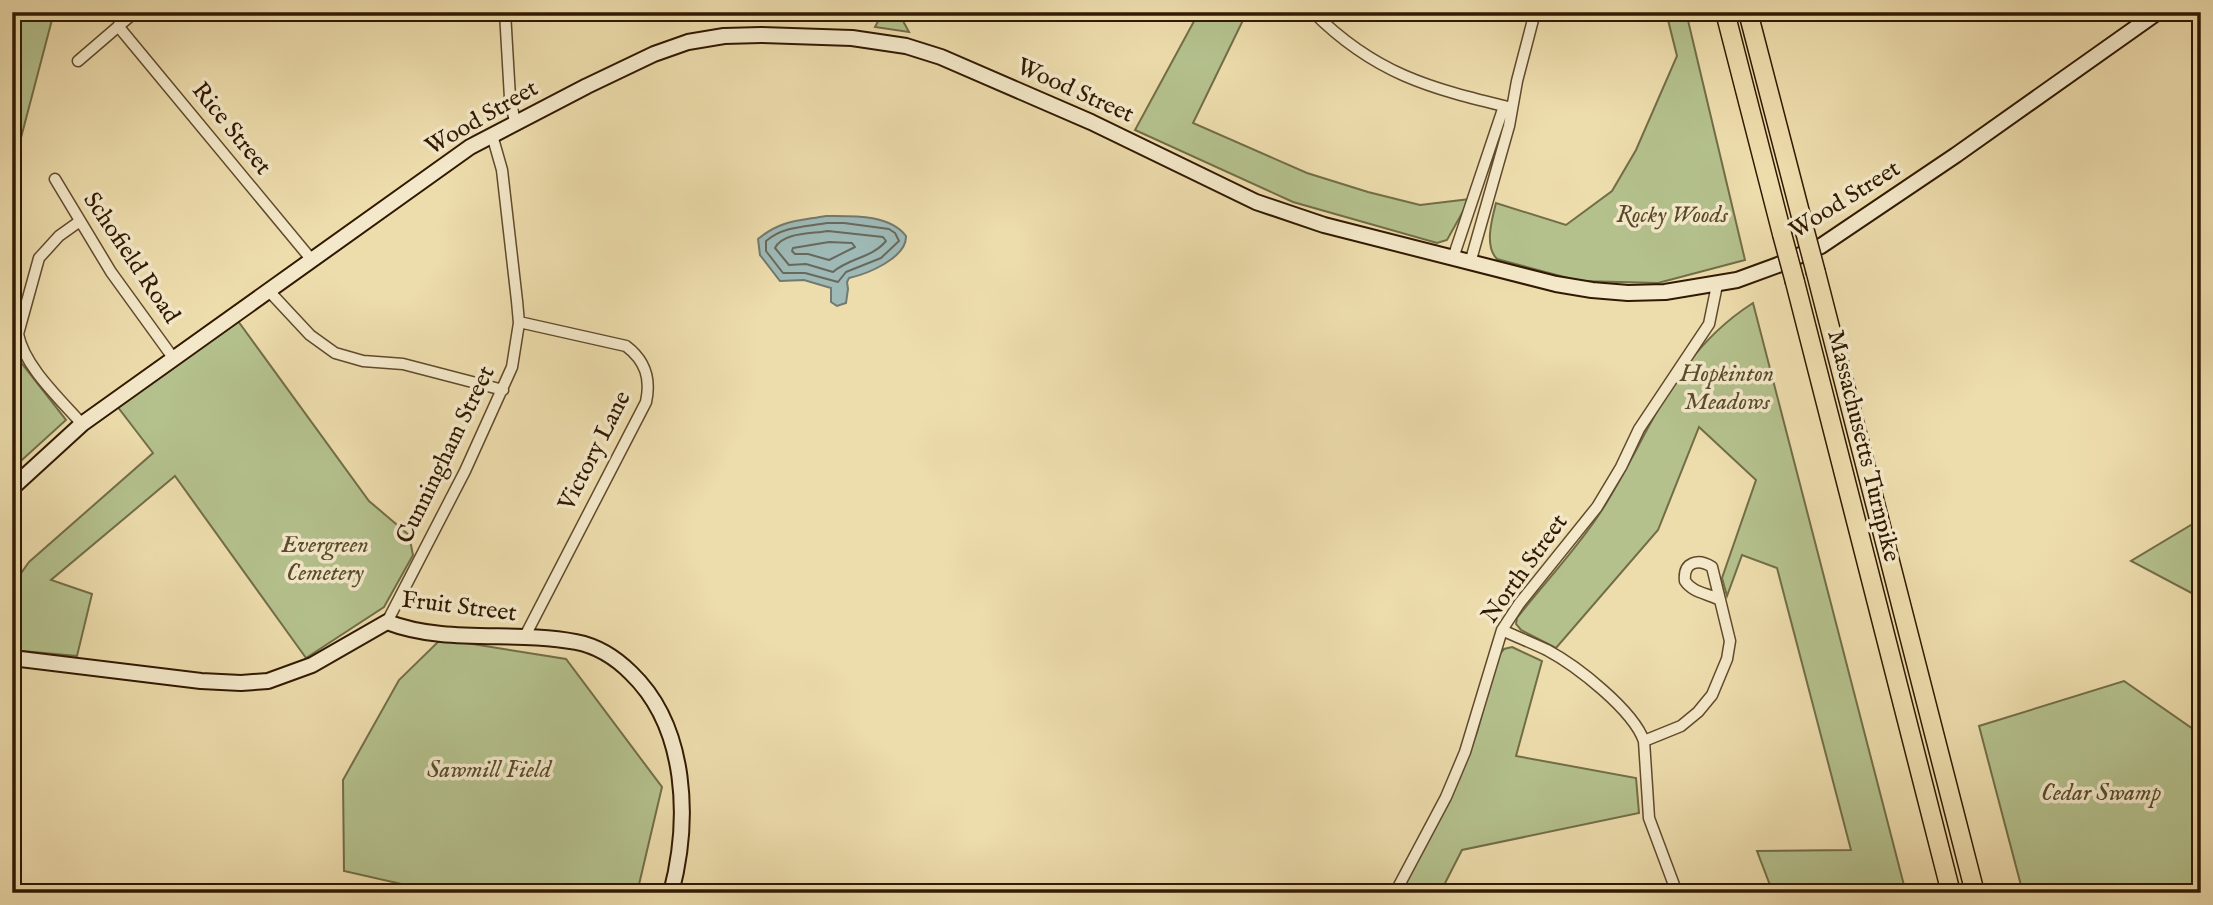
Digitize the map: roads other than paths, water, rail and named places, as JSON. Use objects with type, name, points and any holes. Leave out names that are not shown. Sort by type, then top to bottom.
[{"type":"highway","name":"Massachusetts Turnpike","points":[[1725,12],[1951,893]]},
{"type":"highway","name":"Massachusetts Turnpike","points":[[1748,12],[1975,893]]},
{"type":"main road","name":"Wood Street","points":[[12,488],[82,424],[443,165],[515,122],[643,60],[688,42],[761,34],[888,42],[941,57],[1009,86],[1268,207],[1324,225],[1556,284],[1610,292],[1665,292],[1717,285],[1755,275],[1821,246],[1956,155],[2158,12]]},
{"type":"main road","name":"Fruit Street","points":[[12,658],[242,684],[268,681],[312,665],[387,622],[429,632],[576,642],[592,646],[627,668],[654,701],[673,746],[681,794],[679,849],[671,893]]},
{"type":"street","points":[[78,61],[135,12]]},
{"type":"street","points":[[505,12],[510,98],[515,122]]},
{"type":"street","points":[[1313,12],[1357,51],[1389,70],[1436,88],[1508,107]]},
{"type":"street","points":[[1453,258],[1508,107],[1535,12]]},
{"type":"street","name":"Rice Street","points":[[118,26],[311,259]]},
{"type":"street","points":[[1470,263],[1509,126],[1508,107]]},
{"type":"street","name":"Cunningham Street","points":[[387,622],[465,471],[503,390],[515,356],[519,321],[502,170],[492,135]]},
{"type":"street","name":"Schofield Road","points":[[55,179],[111,272],[174,359]]},
{"type":"street","points":[[79,221],[59,236],[39,258],[18,334],[20,346],[31,364],[82,424]]},
{"type":"street","name":"North Street","points":[[1395,893],[1446,797],[1465,752],[1502,630],[1597,507],[1621,467],[1639,429],[1709,324],[1717,285]]},
{"type":"street","points":[[268,290],[310,335],[335,353],[363,361],[403,364],[503,390]]},
{"type":"street","name":"Victory Lane","points":[[519,321],[626,346],[634,351],[647,371],[649,381],[646,402],[524,638]]},
{"type":"street","points":[[1644,741],[1681,726],[1698,712],[1712,695],[1727,659],[1730,641],[1720,600]]},
{"type":"street","points":[[1502,630],[1548,651],[1573,668],[1631,716],[1640,729],[1644,741],[1649,818],[1677,893]]},
{"type":"water","points":[[826,216],[880,220],[899,229],[906,236],[900,251],[885,264],[849,278],[846,303],[837,306],[831,302],[831,288],[804,280],[780,281],[760,255],[758,239],[782,225]]},
{"type":"park label","name":"Rocky Woods","points":[[1672,215]]},
{"type":"park label","name":"Hopkinton Meadows","points":[[1727,388]]},
{"type":"park label","name":"Evergreen Cemetery","points":[[325,559]]},
{"type":"park label","name":"Sawmill Field","points":[[489,770]]},
{"type":"park label","name":"Cedar Swamp","points":[[2101,793]]}]
